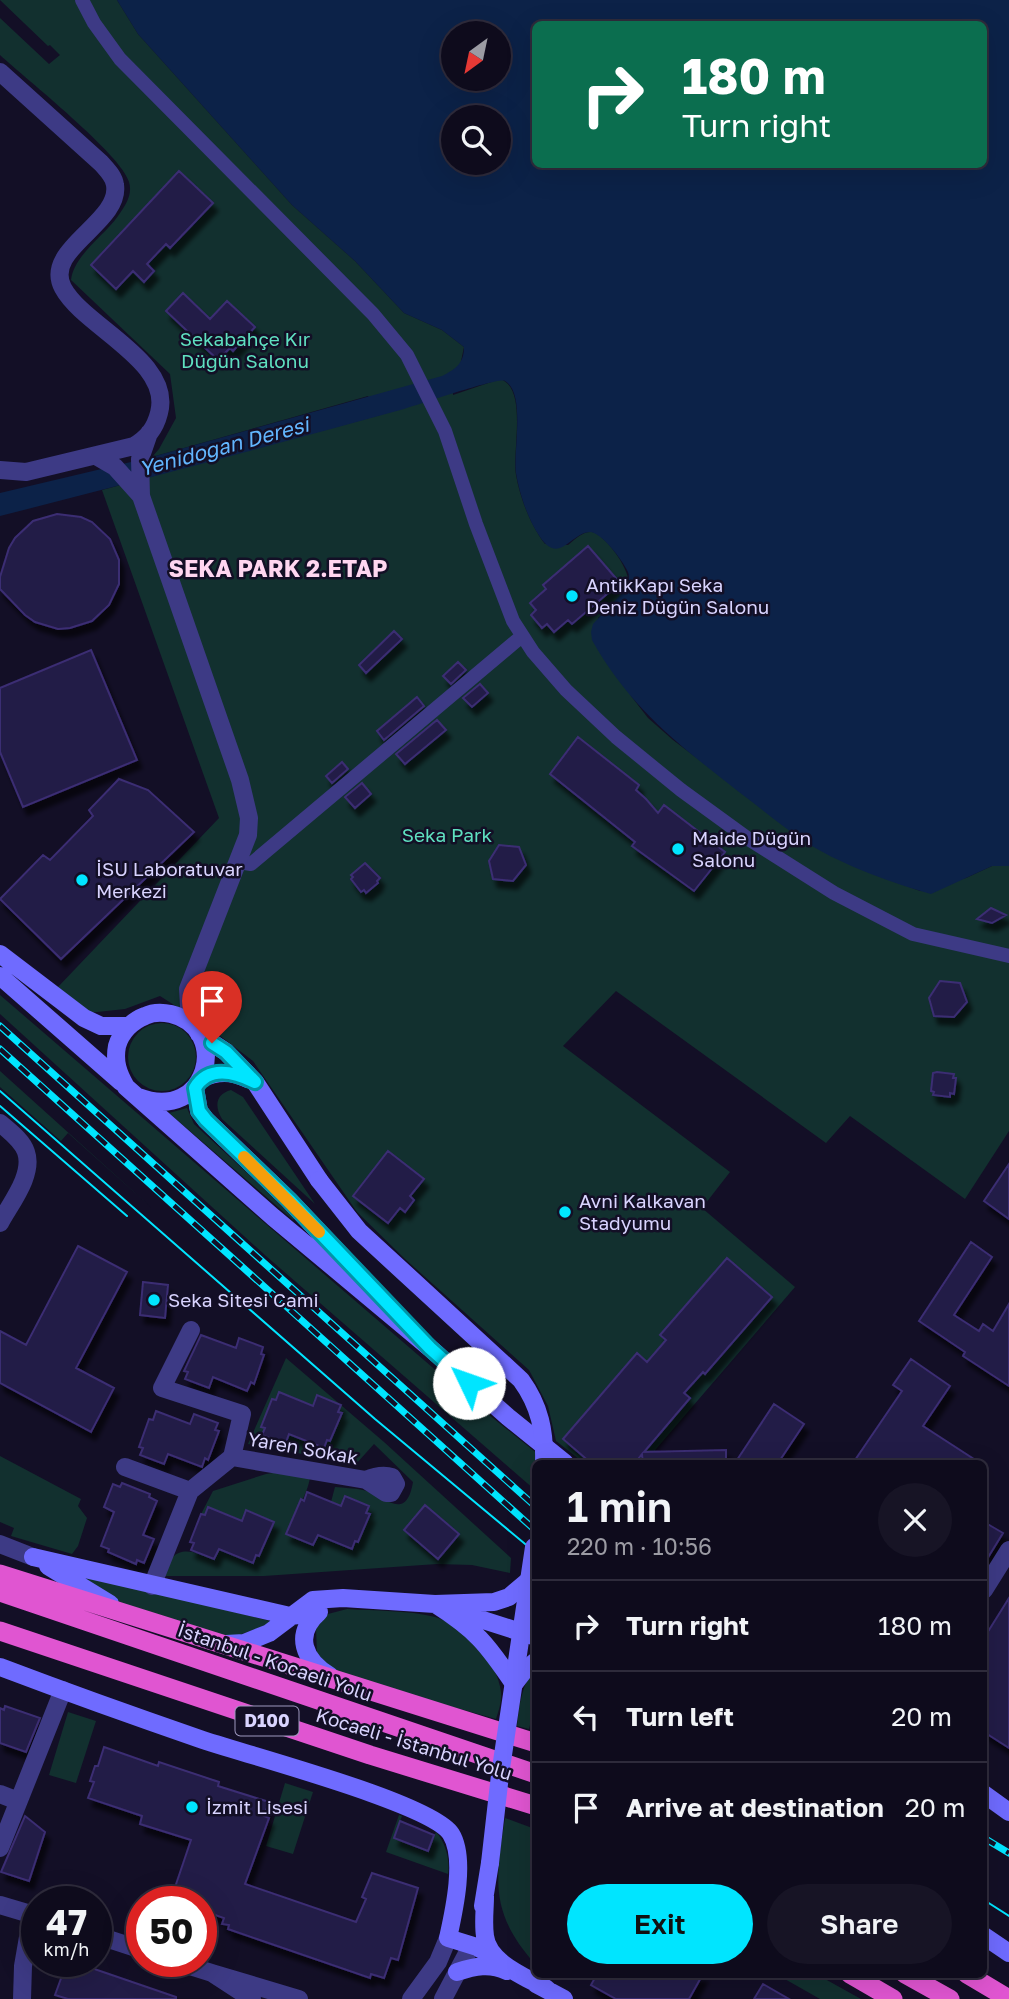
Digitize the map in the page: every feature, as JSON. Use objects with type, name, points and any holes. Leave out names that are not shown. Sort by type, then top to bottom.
[{"type":"highway","points":[[0,1574],[532,1742]]},
{"type":"highway","name":"İstanbul - Kocaeli Yolu","points":[[0,1592],[532,1773]]},
{"type":"highway","name":"Kocaeli - İstanbul Yolu","points":[[0,1630],[370,1755],[532,1805]]},
{"type":"highway","points":[[857,1978],[893,1999]]},
{"type":"highway","points":[[912,1978],[950,1999]]},
{"type":"highway","points":[[974,1978],[1009,1999]]},
{"type":"main road","points":[[0,954],[84,1018],[101,1026],[129,1026]]},
{"type":"main road","points":[[0,976],[273,1217],[561,1460]]},
{"type":"main road","points":[[255,1082],[237,1074],[214,1073],[183,1098],[152,1102],[132,1092],[118,1073],[115,1057],[118,1042],[129,1026],[143,1016],[160,1013],[178,1016],[226,1052],[255,1082],[319,1180],[359,1231],[520,1380],[540,1415],[544,1460]]},
{"type":"main road","points":[[195,1028],[205,1047],[206,1061],[198,1084],[199,1111],[289,1200],[430,1348]]},
{"type":"main road","points":[[33,1557],[290,1616],[317,1614]]},
{"type":"main road","points":[[33,1557],[128,1615]]},
{"type":"main road","points":[[471,1946],[485,1896],[514,1684],[529,1635],[529,1580],[532,1561]]},
{"type":"main road","points":[[219,1644],[244,1643],[257,1639],[313,1600],[343,1598],[435,1604],[494,1602],[509,1597],[529,1580]]},
{"type":"main road","points":[[343,1598],[330,1603],[317,1614],[305,1627],[303,1638],[308,1654],[317,1667],[346,1685]]},
{"type":"main road","points":[[435,1604],[529,1635]]},
{"type":"main road","points":[[435,1604],[481,1637],[514,1684]]},
{"type":"main road","points":[[514,1684],[532,1664]]},
{"type":"main road","points":[[0,1667],[201,1740],[432,1817],[450,1832],[457,1851],[457,1881],[448,1938],[471,1946],[480,1957],[498,1963],[564,1999]]},
{"type":"main road","points":[[987,1796],[1009,1812]]},
{"type":"main road","points":[[485,1896],[485,1937],[498,1963]]},
{"type":"main road","points":[[987,1938],[1009,1953]]},
{"type":"main road","points":[[987,1950],[1009,1964]]},
{"type":"main road","points":[[457,1972],[498,1963]]},
{"type":"street","points":[[82,0],[94,23],[120,59],[373,314],[401,347],[434,408],[461,473],[508,610],[522,636],[554,678],[648,764],[747,838],[834,893],[912,934],[1009,956]]},
{"type":"street","points":[[0,72],[100,163],[112,178],[115,193],[110,207],[62,262],[58,274],[66,293],[142,363],[155,379],[161,397],[160,411],[154,427],[134,446],[0,480]]},
{"type":"street","points":[[130,471],[149,433]]},
{"type":"street","points":[[96,456],[130,471],[141,496],[247,803],[249,818],[248,835],[188,989],[160,1013]]},
{"type":"street","points":[[0,470],[26,472]]},
{"type":"street","points":[[238,862],[251,863],[522,636]]},
{"type":"street","points":[[188,989],[195,1028]]},
{"type":"street","points":[[0,1123],[26,1152],[25,1174],[0,1223]]},
{"type":"street","name":"Yaren Sokak","points":[[152,1586],[190,1491],[232,1457],[242,1415],[162,1388],[191,1330]]},
{"type":"street","name":"Yaren Sokak","points":[[232,1457],[366,1480]]},
{"type":"street","points":[[125,1467],[190,1491]]},
{"type":"street","points":[[0,1544],[33,1557]]},
{"type":"street","points":[[987,1585],[1009,1550]]},
{"type":"street","points":[[0,1848],[63,1690]]},
{"type":"street","points":[[0,1794],[18,1801]]},
{"type":"street","points":[[0,1905],[21,1911]]},
{"type":"street","points":[[411,1999],[438,1962],[448,1938]]},
{"type":"street","points":[[443,1999],[471,1946]]},
{"type":"street","points":[[217,1974],[299,1999]]},
{"type":"street","points":[[217,1976],[252,1999]]},
{"type":"street","points":[[22,1999],[23,1977]]},
{"type":"green space","name":"Seka Park","points":[[0,0],[117,0],[138,34],[292,205],[355,261],[404,313],[442,330],[464,347],[460,366],[452,371],[453,395],[500,379],[509,385],[516,407],[516,475],[531,520],[545,544],[568,545],[582,534],[592,532],[604,540],[617,555],[626,572],[628,585],[619,599],[598,618],[631,696],[648,718],[673,740],[813,846],[845,862],[920,891],[966,878],[992,866],[1009,866],[1009,1131],[965,1199],[850,1116],[826,1143],[616,991],[563,1046],[730,1172],[702,1208],[795,1287],[647,1460],[580,1460],[556,1441],[548,1406],[529,1370],[405,1259],[357,1212],[253,1061],[207,1026],[160,996],[125,1009],[88,1013],[57,988],[219,818],[102,490],[380,415],[368,396],[152,457],[176,418],[170,374],[71,280],[83,254],[123,208],[129,196],[129,182],[123,170],[92,136],[0,55],[0,18],[49,64],[60,55]]},
{"type":"green space","points":[[0,995],[468,1398],[545,1460],[532,1460],[532,1487],[266,1256],[0,1014]]},
{"type":"green space","points":[[169,1023],[190,1038],[196,1050],[194,1070],[186,1081],[169,1091],[155,1091],[138,1081],[130,1070],[128,1050],[138,1033],[149,1025]]},
{"type":"green space","points":[[0,1071],[153,1209],[68,1133],[61,1141],[0,1087]]},
{"type":"green space","points":[[231,1090],[243,1097],[315,1204],[222,1119],[218,1101],[222,1094]]},
{"type":"green space","points":[[187,1108],[194,1124],[295,1217],[293,1220],[169,1113]]},
{"type":"green space","points":[[286,1358],[384,1442],[511,1558],[510,1573],[472,1565],[437,1564],[264,1576],[165,1576],[172,1558],[183,1552],[197,1553],[214,1559],[220,1547],[230,1551],[229,1554],[253,1563],[263,1548],[264,1535],[268,1536],[271,1529],[246,1511],[241,1524],[232,1516],[208,1507],[205,1515],[201,1514],[213,1491],[266,1474],[286,1471],[310,1478],[296,1521],[292,1519],[289,1527],[293,1529],[290,1536],[313,1545],[319,1532],[328,1539],[352,1549],[362,1534],[363,1521],[367,1522],[370,1515],[366,1513],[368,1506],[346,1496],[340,1509],[331,1502],[335,1487],[363,1490],[394,1504],[405,1501],[410,1494],[413,1482],[374,1444],[356,1464],[248,1444]]},
{"type":"green space","points":[[0,1456],[81,1499],[78,1506],[87,1518],[78,1546],[72,1554],[11,1536],[14,1528],[0,1522]]},
{"type":"green space","points":[[67,1570],[274,1622],[231,1638],[131,1611]]},
{"type":"green space","points":[[347,1609],[424,1615],[446,1621],[457,1628],[477,1646],[493,1668],[501,1695],[496,1719],[345,1677],[331,1669],[317,1654],[316,1628],[328,1614]]},
{"type":"green space","points":[[531,1674],[532,1717],[529,1729],[517,1726],[524,1688]]},
{"type":"green space","points":[[68,1712],[96,1721],[76,1783],[49,1775]]},
{"type":"green space","points":[[285,1783],[313,1792],[293,1854],[266,1846]]},
{"type":"green space","points":[[399,1815],[402,1816],[394,1838],[428,1851],[436,1832],[447,1852],[448,1874],[386,1852]]},
{"type":"green space","points":[[505,1818],[532,1828],[532,1960],[520,1946],[503,1912],[499,1896],[499,1861]]},
{"type":"green space","points":[[783,1978],[823,1978],[861,1999],[820,1999]]},
{"type":"water","name":"Yenidoğan Deresi","points":[[117,0],[1009,0],[1009,866],[992,866],[931,894],[870,873],[825,853],[793,833],[696,758],[657,724],[623,686],[592,640],[593,624],[627,588],[628,572],[611,548],[594,533],[582,534],[559,548],[547,545],[540,537],[528,514],[517,481],[517,410],[511,387],[505,381],[489,383],[303,437],[0,516],[0,493],[152,457],[442,376],[455,368],[463,357],[464,347],[442,330],[404,313],[355,261],[292,205],[138,34]]},
{"type":"building","points":[[179,171],[213,203],[170,248],[166,244],[147,264],[154,271],[144,282],[133,271],[116,289],[91,265]]},
{"type":"building","points":[[183,293],[210,319],[227,301],[255,327],[233,351],[230,348],[218,360],[166,311]]},
{"type":"building","points":[[57,514],[81,517],[92,522],[110,539],[119,560],[119,584],[109,605],[92,621],[58,629],[35,622],[0,589],[0,577],[15,538],[33,521]]},
{"type":"building","name":"AntikKapı Seka Deniz Düğün Salonu","points":[[588,546],[620,583],[572,624],[568,620],[554,632],[547,624],[542,628],[531,615],[536,610],[530,603],[546,589],[543,585]]},
{"type":"building","points":[[394,631],[402,639],[366,673],[359,665]]},
{"type":"building","points":[[91,650],[137,760],[23,807],[0,752],[0,688]]},
{"type":"building","points":[[458,662],[466,670],[451,684],[443,676]]},
{"type":"building","points":[[480,684],[488,693],[472,707],[463,698]]},
{"type":"building","points":[[417,697],[424,706],[384,740],[377,731]]},
{"type":"building","points":[[437,720],[446,730],[405,764],[396,754]]},
{"type":"building","points":[[578,737],[639,785],[636,790],[658,813],[664,805],[725,852],[694,891],[632,846],[635,842],[550,774]]},
{"type":"building","points":[[342,762],[348,769],[332,783],[326,776]]},
{"type":"building","name":"İSU Laboratuvar Merkezi","points":[[119,779],[148,790],[194,832],[61,959],[0,899],[43,855],[50,860],[93,816],[89,810]]},
{"type":"building","points":[[362,783],[371,794],[355,808],[345,797]]},
{"type":"building","points":[[499,845],[519,847],[526,865],[513,881],[493,879],[489,861]]},
{"type":"building","points":[[365,863],[380,878],[366,893],[364,890],[361,892],[351,879],[351,875]]},
{"type":"building","points":[[991,908],[1006,915],[992,923],[977,919]]},
{"type":"building","points":[[940,981],[960,983],[967,1002],[954,1017],[934,1016],[929,998]]},
{"type":"building","points":[[933,1073],[954,1074],[954,1094],[950,1093],[950,1097],[933,1095]]},
{"type":"building","points":[[388,1151],[424,1179],[410,1196],[414,1200],[405,1212],[400,1208],[388,1223],[353,1196]]},
{"type":"building","points":[[1009,1164],[1009,1219],[984,1201]]},
{"type":"building","points":[[971,1242],[992,1257],[954,1315],[979,1331],[983,1324],[993,1331],[1009,1304],[1009,1386],[963,1356],[965,1352],[919,1321]]},
{"type":"building","points":[[78,1246],[127,1272],[76,1368],[114,1388],[91,1432],[0,1383],[0,1331],[26,1345]]},
{"type":"building","points":[[727,1258],[772,1297],[705,1374],[703,1372],[684,1393],[690,1398],[644,1452],[726,1450],[726,1460],[643,1460],[642,1454],[637,1460],[588,1460],[563,1439],[637,1353],[647,1362],[666,1340],[660,1335]]},
{"type":"building","name":"Seka Sitesi Cami","points":[[143,1282],[168,1285],[165,1318],[140,1315]]},
{"type":"building","points":[[201,1335],[236,1348],[239,1338],[263,1347],[261,1354],[264,1355],[254,1384],[251,1382],[247,1391],[213,1377],[209,1388],[185,1379],[188,1372],[184,1371]]},
{"type":"building","points":[[911,1359],[950,1386],[923,1426],[975,1460],[855,1460],[902,1391],[893,1385]]},
{"type":"building","points":[[279,1392],[313,1406],[317,1395],[341,1405],[338,1412],[342,1413],[330,1441],[327,1440],[324,1448],[289,1434],[285,1445],[262,1435],[265,1428],[261,1427],[272,1399],[276,1400]]},
{"type":"building","points":[[774,1404],[804,1424],[780,1460],[737,1460]]},
{"type":"building","points":[[156,1411],[190,1424],[194,1414],[218,1423],[215,1430],[219,1431],[208,1460],[205,1458],[202,1467],[168,1454],[164,1464],[140,1455],[143,1448],[139,1447],[149,1419],[153,1420]]},
{"type":"building","points":[[122,1483],[150,1494],[149,1497],[157,1501],[143,1535],[154,1539],[144,1563],[137,1560],[136,1564],[108,1552],[109,1549],[101,1546],[114,1512],[104,1507],[113,1484],[120,1487]]},
{"type":"building","points":[[307,1492],[341,1506],[345,1496],[369,1506],[366,1513],[370,1514],[358,1542],[355,1541],[352,1549],[318,1535],[313,1545],[286,1534],[301,1499],[304,1501]]},
{"type":"building","points":[[425,1505],[459,1534],[438,1559],[404,1530]]},
{"type":"building","points":[[208,1507],[242,1521],[246,1510],[274,1522],[259,1556],[256,1555],[253,1563],[219,1549],[214,1559],[191,1550],[194,1543],[190,1542],[201,1514],[205,1515]]},
{"type":"building","points":[[987,1524],[1003,1533],[987,1559]]},
{"type":"building","points":[[1009,1598],[1009,1748],[987,1734],[987,1633]]},
{"type":"building","points":[[5,1706],[40,1718],[26,1752],[0,1743],[0,1708],[4,1710]]},
{"type":"building","points":[[104,1747],[158,1766],[159,1762],[219,1782],[218,1786],[269,1802],[264,1816],[269,1818],[245,1884],[356,1922],[366,1899],[362,1897],[372,1873],[418,1888],[398,1960],[391,1958],[384,1978],[371,1974],[370,1978],[228,1929],[229,1925],[222,1924],[224,1918],[217,1916],[217,1886],[175,1886],[191,1840],[140,1824],[142,1816],[88,1798],[94,1782],[90,1781],[95,1766],[98,1766]]},
{"type":"building","points":[[25,1816],[45,1832],[29,1881],[1,1872]]},
{"type":"building","points":[[400,1821],[434,1835],[428,1851],[394,1838]]},
{"type":"building","points":[[112,1975],[176,1999],[68,1999],[55,1995],[62,1977]]},
{"type":"building","points":[[595,1978],[701,1978],[689,1999],[616,1999],[591,1985]]},
{"type":"building","points":[[763,1984],[789,1999],[754,1999]]},
{"type":"tram line","points":[[0,1091],[375,1419],[532,1550]]},
{"type":"tram line","points":[[0,1106],[127,1216]]},
{"type":"tram line","points":[[987,1902],[1009,1916]]},
{"type":"railway","points":[[0,1026],[532,1503]]},
{"type":"railway","points":[[0,1049],[532,1527]]},
{"type":"railway","points":[[987,1840],[1009,1853]]},
{"type":"slow traffic","points":[[244,1157],[319,1232]]},
{"type":"place","name":"AntikKapı Seka Deniz Düğün Salonu","points":[[572,596]]},
{"type":"place","name":"Maide Düğün Salonu","points":[[678,849]]},
{"type":"place","name":"İSU Laboratuvar Merkezi","points":[[82,880]]},
{"type":"place","name":"Avni Kalkavan Stadyumu","points":[[565,1212]]},
{"type":"place","name":"Seka Sitesi Cami","points":[[154,1300]]},
{"type":"place","name":"İzmit Lisesi","points":[[192,1807]]},
{"type":"district","name":"SEKA PARK 2.ETAP","points":[[278,569]]},
{"type":"route","points":[[212,1043],[226,1052],[255,1082],[226,1072],[214,1073],[200,1079],[195,1088],[199,1111],[289,1200],[430,1348],[469,1383]]},
{"type":"park label","name":"Sekabahçe Kır Düğün Salonu","points":[[245,350]]}]
